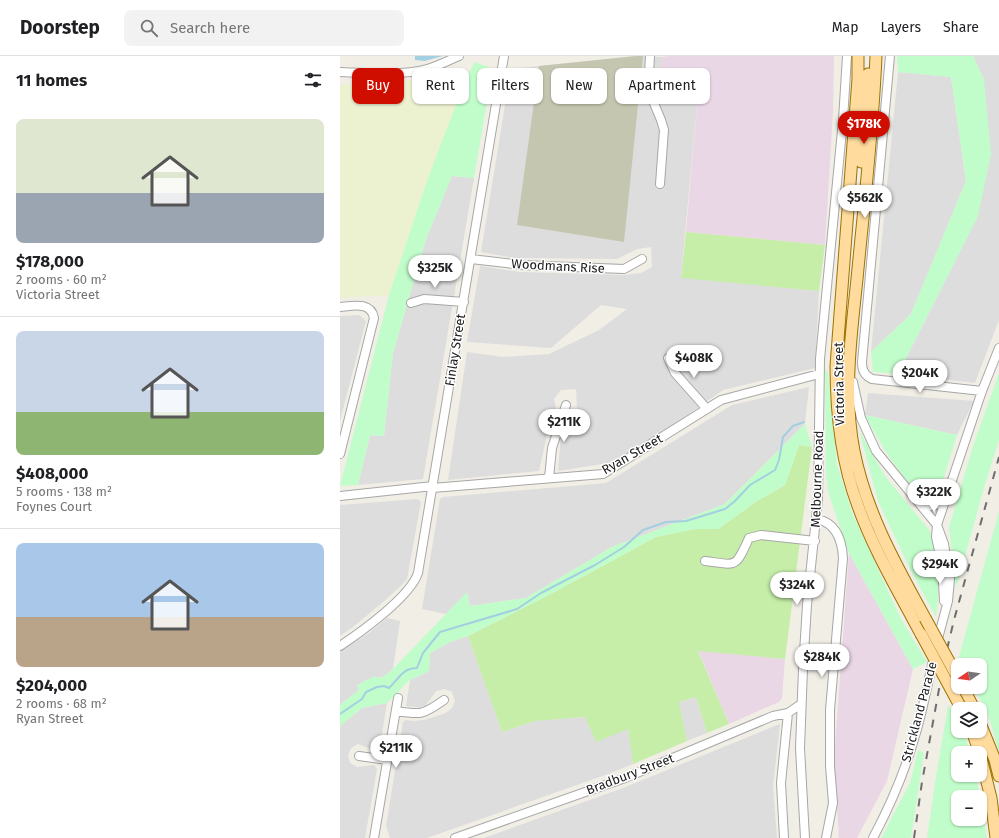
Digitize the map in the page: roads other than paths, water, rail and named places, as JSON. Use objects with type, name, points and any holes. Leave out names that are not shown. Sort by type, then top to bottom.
[{"type":"main road","name":"Victoria Street","points":[[858,56],[858,79],[849,120],[836,366],[840,430],[848,474],[858,506],[882,560],[957,702]]},
{"type":"main road","points":[[849,120],[861,117],[864,110],[870,56]]},
{"type":"main road","name":"Victoria Street","points":[[876,56],[871,133],[850,355],[848,393],[849,414],[853,446],[861,479],[886,546],[951,665]]},
{"type":"main road","points":[[849,120],[859,121],[862,125],[863,136],[853,322]]},
{"type":"main road","points":[[986,738],[995,760],[999,776]]},
{"type":"main road","points":[[987,782],[991,798],[996,838]]},
{"type":"street","points":[[340,72],[391,73],[418,71],[430,68],[459,56]]},
{"type":"street","name":"Finlay Street","points":[[340,646],[404,595],[412,586],[418,573],[504,56]]},
{"type":"street","points":[[650,56],[648,89],[664,130],[660,184]]},
{"type":"street","name":"Melbourne Road","points":[[805,838],[800,748],[801,704],[807,605],[817,519],[820,461],[820,374],[849,120],[847,56]]},
{"type":"street","points":[[890,56],[862,368],[866,375],[877,379],[982,391]]},
{"type":"street","name":"Woodmans Rise","points":[[471,258],[522,265],[624,269],[642,260]]},
{"type":"street","points":[[411,303],[424,299],[464,302]]},
{"type":"street","points":[[340,307],[361,306],[370,309],[373,315],[373,323],[342,435],[340,454]]},
{"type":"street","name":"Strickland Parade","points":[[941,627],[944,586],[942,566],[936,539],[937,525],[982,391],[999,348]]},
{"type":"street","points":[[850,355],[854,394],[864,427],[882,459],[937,525]]},
{"type":"street","points":[[668,358],[675,373],[707,409]]},
{"type":"street","name":"Ryan Street","points":[[340,496],[602,474],[721,400],[820,374]]},
{"type":"street","points":[[549,478],[552,448],[566,405]]},
{"type":"street","points":[[915,500],[924,506],[933,506],[943,500],[950,489]]},
{"type":"street","name":"Strickland Parade","points":[[873,838],[886,813],[910,755],[948,601],[950,574],[943,532],[944,517],[950,489]]},
{"type":"street","points":[[817,519],[827,522],[835,530],[841,544],[843,558],[830,710],[830,766],[833,803],[826,838]]},
{"type":"street","name":"Strickland Parade","points":[[937,525],[944,544]]},
{"type":"street","points":[[705,561],[730,564],[735,563],[739,559],[749,538],[761,535],[815,541]]},
{"type":"street","points":[[374,838],[398,698]]},
{"type":"street","points":[[396,711],[420,714],[444,700]]},
{"type":"street","name":"Bradbury Street","points":[[455,838],[625,778],[773,716],[788,712],[801,704]]},
{"type":"street","points":[[784,838],[781,783],[788,712]]},
{"type":"street","points":[[359,756],[387,760]]},
{"type":"water","points":[[415,56],[443,56],[425,61],[415,60]]},
{"type":"waterway","points":[[340,714],[362,699],[366,692],[377,687],[384,686],[389,688],[404,672],[412,668],[417,668],[423,653],[440,632],[517,609],[541,593],[595,565],[624,547],[643,530],[666,522],[686,521],[725,509],[750,485],[775,470],[779,460],[783,437],[793,426],[804,422]]},
{"type":"railway","points":[[914,838],[922,782],[944,662],[954,620],[999,457]]}]
